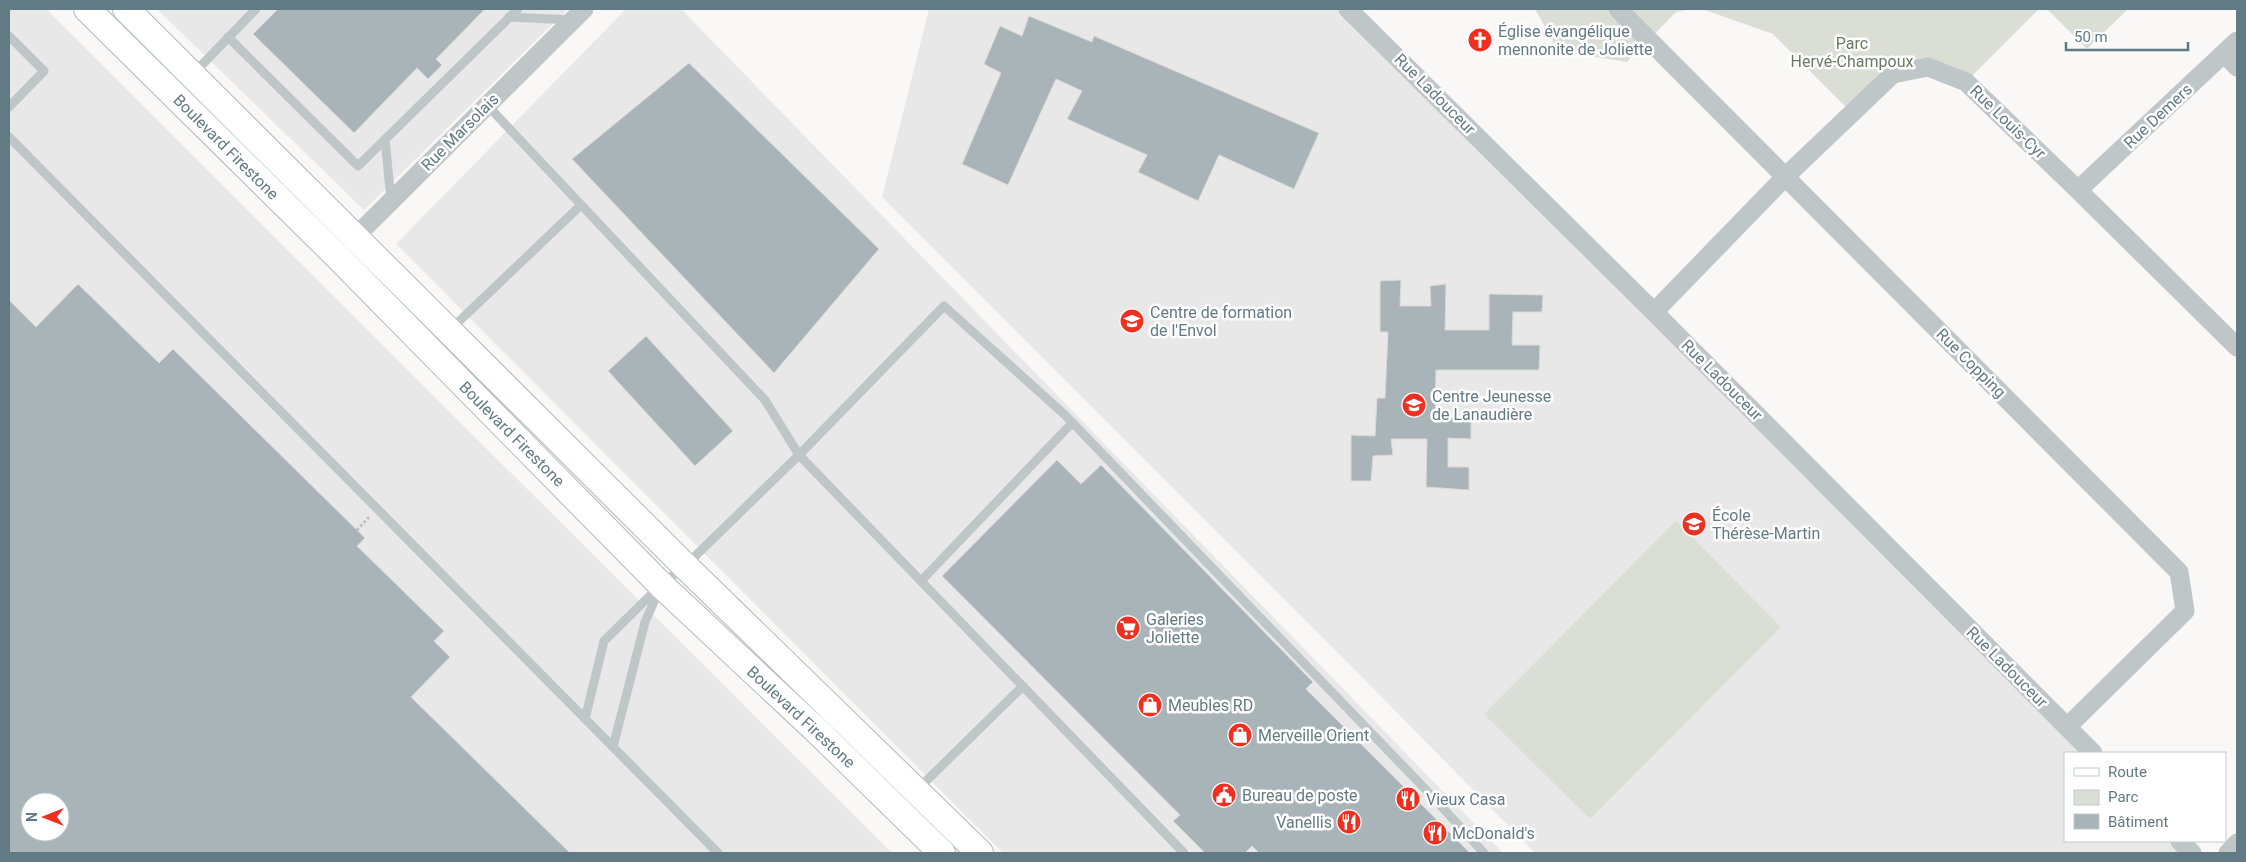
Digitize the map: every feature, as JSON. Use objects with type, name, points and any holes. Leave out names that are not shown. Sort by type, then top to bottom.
[{"type":"main road","name":"Boulevard Firestone","points":[[87,9],[337,256],[661,585],[816,730],[942,853]]},
{"type":"main road","name":"Boulevard Firestone","points":[[126,9],[685,566],[980,853]]},
{"type":"street","name":"Rue Ladouceur","points":[[1348,9],[1654,312],[2092,752]]},
{"type":"street","name":"Rue Copping","points":[[1618,9],[2179,572],[2185,611],[2067,728]]},
{"type":"street","name":"Rue Marsolais","points":[[337,256],[354,236],[578,14]]},
{"type":"street","name":"Rue Demers","points":[[2078,190],[2233,54]]},
{"type":"street","name":"Rue Louis-Cyr","points":[[1654,312],[1785,177],[1892,74],[1928,67],[1966,82],[2237,347]]},
{"type":"street","points":[[2181,842],[2192,853]]},
{"type":"street","points":[[2228,853],[2237,844]]},
{"type":"lane","points":[[192,75],[256,9]]},
{"type":"lane","points":[[228,37],[358,166],[518,9]]},
{"type":"lane","points":[[509,17],[578,14]]},
{"type":"lane","points":[[9,36],[44,71],[9,107]]},
{"type":"lane","points":[[487,106],[765,400],[799,455],[1184,853]]},
{"type":"lane","points":[[9,137],[718,853]]},
{"type":"lane","points":[[385,139],[391,200]]},
{"type":"lane","points":[[449,330],[581,205]]},
{"type":"lane","points":[[585,719],[604,641],[661,585],[685,566],[799,455],[944,306],[1072,423],[1430,794],[1484,853]]},
{"type":"lane","points":[[921,581],[1072,423]]},
{"type":"lane","points":[[613,747],[645,622],[661,585]]},
{"type":"lane","points":[[917,790],[1023,686]]},
{"type":"path","points":[[357,530],[370,516]]},
{"type":"shaded area","points":[[9,9],[46,9],[892,853],[9,853]]},
{"type":"shaded area","points":[[157,9],[568,9],[364,210]]},
{"type":"shaded area","points":[[626,9],[681,9],[1503,853],[1003,853],[396,244]]},
{"type":"shaded area","points":[[929,9],[1337,9],[2082,752],[2064,752],[2064,842],[2171,842],[2183,853],[1535,853],[1367,682],[882,197]]},
{"type":"green space","points":[[1535,9],[1692,9],[1676,12],[1627,62],[1559,51]]},
{"type":"green space","name":"Parc Hervé-Champoux","points":[[1702,9],[2039,9],[1966,82],[1928,67],[1893,74],[1852,113],[1773,34]]},
{"type":"green space","points":[[2047,9],[2128,9],[2087,49]]},
{"type":"green space","points":[[1676,521],[1781,627],[1590,819],[1484,714]]},
{"type":"building","points":[[278,9],[485,9],[436,59],[442,65],[428,79],[417,68],[354,133],[253,34]]},
{"type":"building","points":[[1029,16],[1092,42],[1094,36],[1319,133],[1294,189],[1219,155],[1198,201],[1138,172],[1147,155],[1067,119],[1082,91],[1056,79],[1008,185],[962,164],[1001,73],[984,64],[1000,26],[1022,36]]},
{"type":"building","points":[[689,63],[879,249],[774,373],[572,159]]},
{"type":"building","points":[[1401,280],[1400,306],[1431,306],[1430,286],[1446,284],[1445,330],[1489,330],[1489,294],[1543,295],[1542,312],[1513,312],[1512,345],[1540,345],[1539,370],[1436,370],[1435,418],[1471,418],[1471,439],[1448,438],[1448,467],[1469,467],[1469,490],[1426,487],[1427,439],[1391,439],[1393,455],[1373,456],[1371,481],[1351,481],[1351,435],[1375,436],[1377,398],[1385,398],[1388,332],[1380,332],[1380,281]]},
{"type":"building","points":[[78,284],[159,363],[173,349],[365,538],[357,546],[444,631],[434,641],[450,657],[411,697],[570,853],[9,853],[9,300],[36,327]]},
{"type":"building","points":[[646,336],[733,431],[695,466],[608,371]]},
{"type":"building","name":"Galeries Joliette","points":[[1057,460],[1081,484],[1101,465],[1313,682],[1306,689],[1470,853],[1259,853],[1252,846],[1245,853],[1205,853],[1173,821],[1180,815],[942,576]]},
{"type":"place","name":"Église évangélique mennonite de Joliette","points":[[1480,40]]},
{"type":"place","name":"Centre de formation de l'Envol","points":[[1132,321]]},
{"type":"place","name":"Centre Jeunesse de Lanaudière","points":[[1414,405]]},
{"type":"place","name":"École Thérèse-Martin","points":[[1694,524]]},
{"type":"place","name":"Galeries Joliette","points":[[1128,628]]},
{"type":"place","name":"Meubles RD","points":[[1150,705]]},
{"type":"place","name":"Merveille Orient","points":[[1240,735]]},
{"type":"place","name":"Bureau de poste","points":[[1224,795]]},
{"type":"place","name":"Vieux Casa","points":[[1408,799]]},
{"type":"place","name":"Vanellis","points":[[1349,822]]},
{"type":"place","name":"McDonald's","points":[[1435,833]]}]
